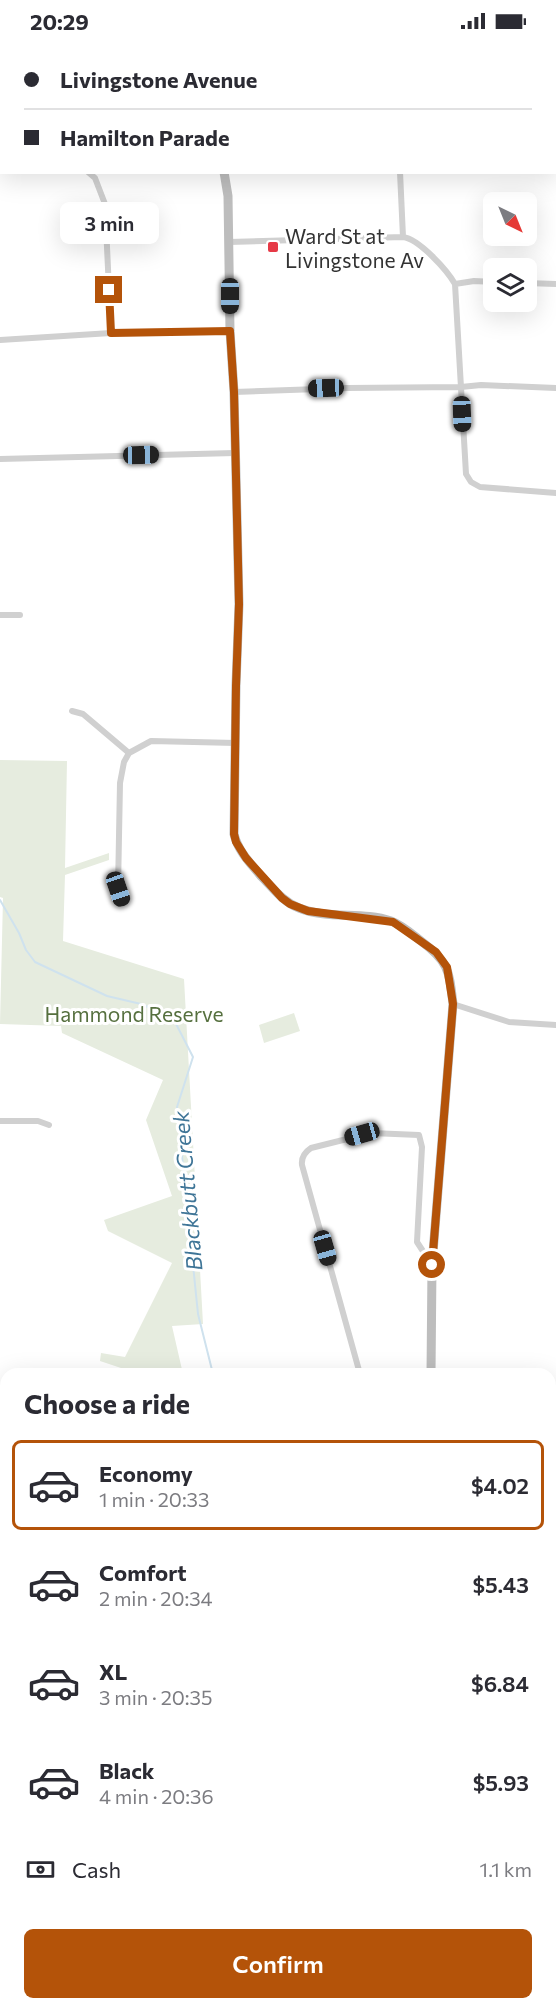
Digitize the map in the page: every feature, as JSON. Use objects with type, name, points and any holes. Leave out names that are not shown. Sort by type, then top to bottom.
[{"type":"street","points":[[90,174],[95,178],[105,204],[111,333]]},
{"type":"street","points":[[224,174],[228,196],[239,604],[234,834],[246,858],[282,898],[299,908],[387,920],[405,928],[436,952],[443,960],[449,975],[453,1004],[432,1265],[431,1368]]},
{"type":"street","points":[[400,174],[403,237]]},
{"type":"street","points":[[229,242],[403,237],[416,242],[451,277],[455,284],[466,474],[471,482],[480,487],[556,493]]},
{"type":"street","points":[[455,284],[483,281]]},
{"type":"street","points":[[537,283],[556,284]]},
{"type":"street","points":[[0,338],[230,331]]},
{"type":"street","points":[[234,392],[461,387],[482,384],[556,388]]},
{"type":"street","points":[[0,459],[235,453]]},
{"type":"street","points":[[0,615],[20,615]]},
{"type":"street","points":[[72,711],[83,714],[129,753]]},
{"type":"street","points":[[122,902],[118,889],[120,783],[124,762],[129,753],[151,741],[236,743]]},
{"type":"street","points":[[453,1004],[509,1022],[556,1025]]},
{"type":"street","points":[[0,1120],[38,1121],[50,1125]]},
{"type":"street","points":[[358,1368],[302,1165],[307,1151],[362,1134],[419,1135],[422,1148],[417,1242],[432,1265]]},
{"type":"green space","name":"Hammond Reserve","points":[[0,760],[67,761],[65,868],[109,853],[109,860],[65,875],[63,941],[184,979],[203,1324],[172,1326],[182,1368],[121,1368],[100,1361],[101,1353],[125,1357],[172,1263],[108,1231],[104,1220],[172,1196],[146,1120],[163,1080],[62,1033],[61,1026],[0,1024],[3,898],[0,897]]},
{"type":"green space","points":[[294,1013],[300,1031],[264,1043],[259,1025]]},
{"type":"waterway","name":"Blackbutt Creek","points":[[0,900],[26,950],[35,962],[107,996],[141,1004],[173,1018],[193,1057],[177,1107],[198,1314],[212,1368]]},
{"type":"place","name":"Ward St at Livingstone Av","points":[[273,247]]},
{"type":"route","points":[[109,290],[111,333],[230,331],[234,392],[239,604],[234,834],[236,842],[246,858],[290,904],[308,911],[393,922],[405,928],[436,952],[447,967],[453,1004],[432,1265]]}]
